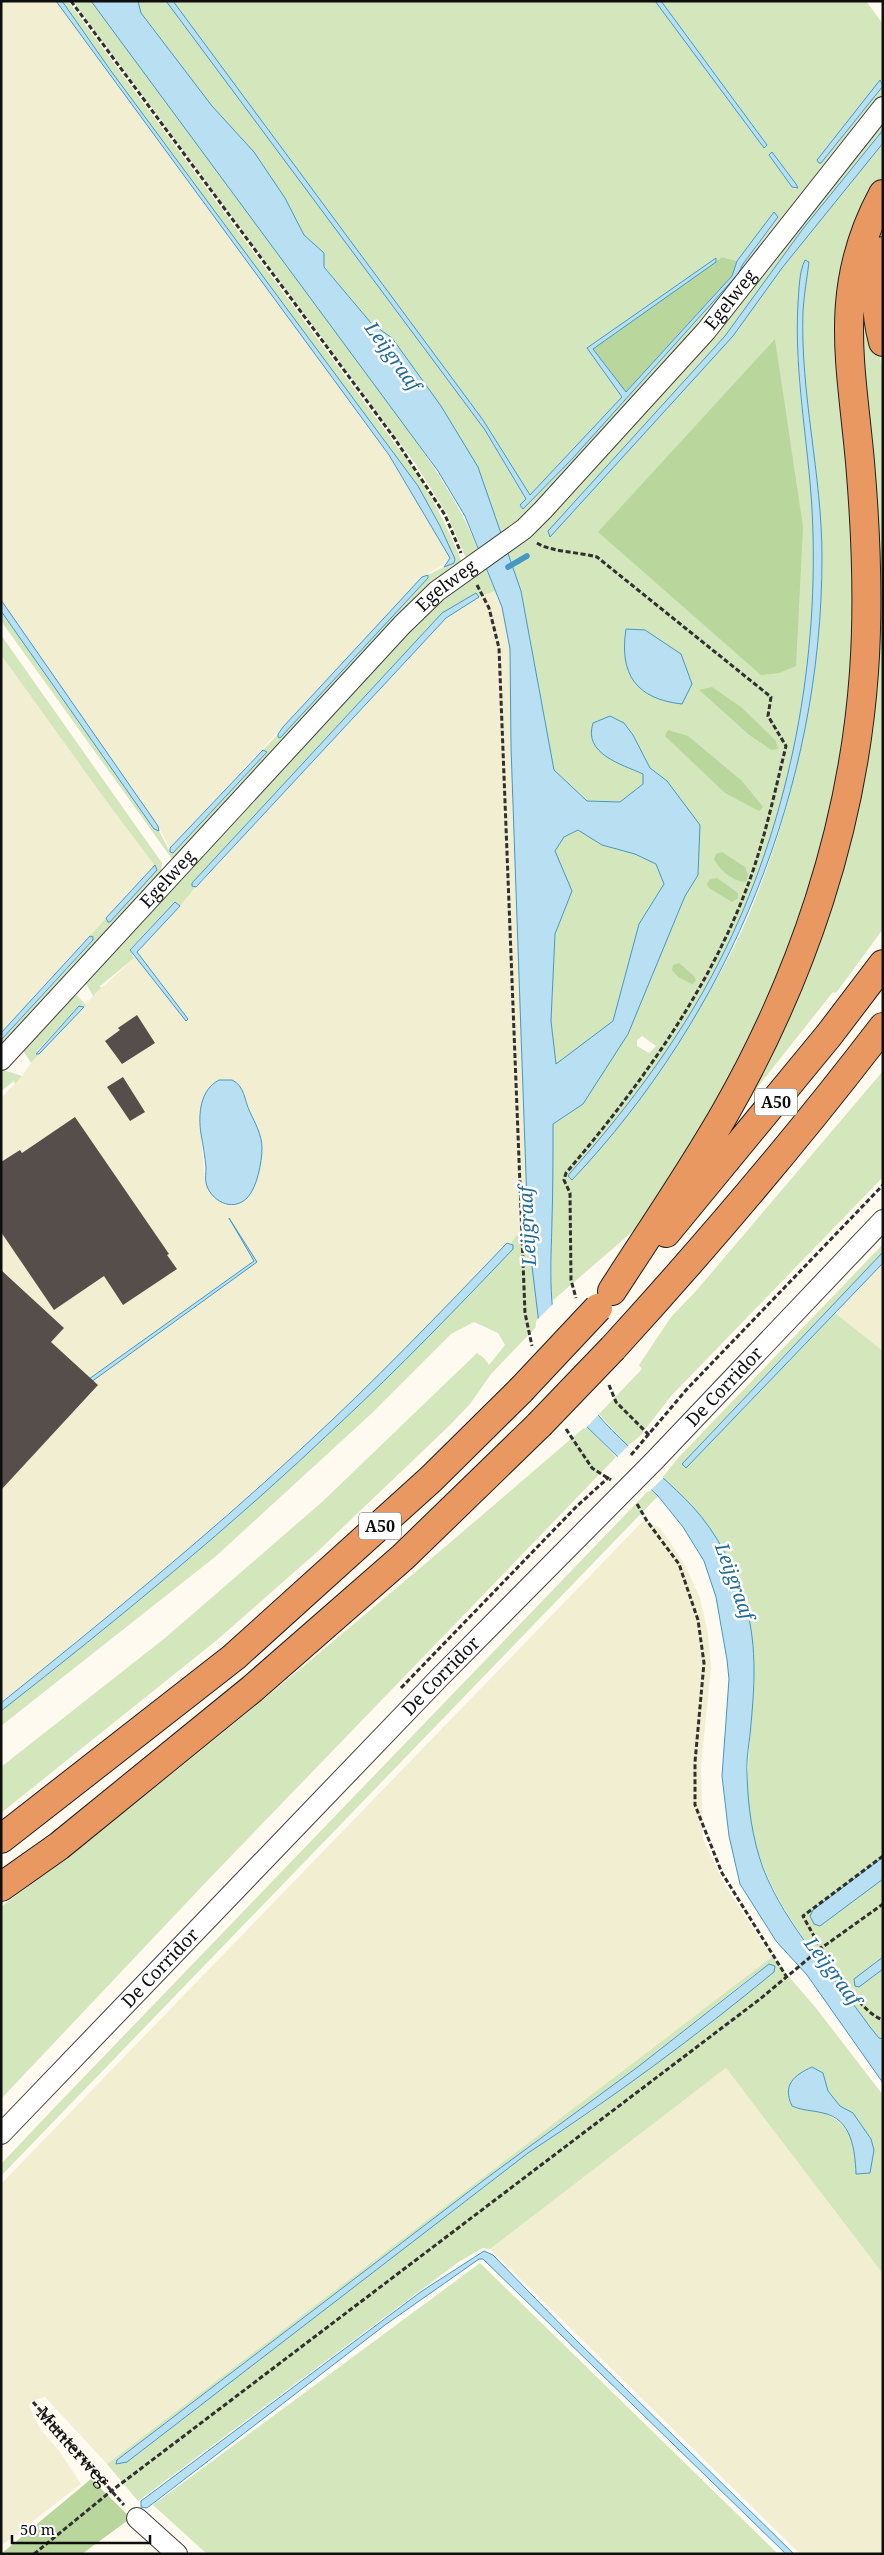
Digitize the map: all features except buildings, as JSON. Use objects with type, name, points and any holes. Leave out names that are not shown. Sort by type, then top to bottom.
[{"type":"highway","name":"A50","points":[[596,1302],[724,1114],[758,1050],[804,948],[834,853],[854,751],[864,675],[867,618],[865,531],[848,348],[849,297],[860,245],[883,194]]},
{"type":"highway","points":[[883,251],[878,274],[877,302],[883,342]]},
{"type":"highway","name":"A50","points":[[1,1839],[234,1657],[431,1478],[521,1390],[596,1302],[664,1236],[745,1140],[883,964]]},
{"type":"highway","name":"A50","points":[[1,1888],[59,1846],[252,1689],[403,1557],[539,1425],[613,1348],[718,1231],[839,1084],[883,1027]]},
{"type":"highway","name":"A50","points":[[839,1084],[883,1049]]},
{"type":"street","name":"Egelweg","points":[[1,1060],[402,625],[437,590],[518,534],[706,331],[883,107]]},
{"type":"street","name":"De Corridor","points":[[1,2134],[438,1679],[655,1460],[883,1220]]},
{"type":"street","points":[[137,2518],[177,2554]]},
{"type":"path","points":[[71,1],[395,439],[445,515],[474,565]]},
{"type":"path","points":[[518,534],[554,550],[574,551],[597,557],[770,697],[768,716],[786,746],[750,881],[720,949],[656,1056],[613,1115],[566,1172],[564,1180],[570,1193],[571,1280],[596,1302]]},
{"type":"path","name":"De Corridor","points":[[640,1445],[687,1389],[883,1185]]},
{"type":"path","points":[[604,1376],[616,1402],[649,1435]]},
{"type":"path","points":[[883,1856],[803,1916],[820,1949],[870,2014],[883,2020]]},
{"type":"path","points":[[34,2554],[110,2492],[744,2010],[792,1970],[883,1904]]},
{"type":"path","name":"Munterweg","points":[[32,2402],[110,2492]]},
{"type":"shaded area","points":[[1,1],[56,1],[389,456],[450,558],[443,565],[422,577],[170,848],[158,826],[1,600]]},
{"type":"shaded area","points":[[495,591],[502,607],[510,649],[511,747],[528,1219],[511,1243],[507,1243],[406,1349],[302,1448],[176,1560],[1,1703],[1,1447],[67,1398],[1,1299],[1,1098],[93,996],[134,958],[137,952],[446,618],[479,597]],"holes":[[[242,1090],[259,1133],[246,1199],[230,1205],[205,1182],[200,1122],[201,1107],[207,1091]]]},
{"type":"shaded area","points":[[1,655],[112,809],[155,865],[1,1033]]},
{"type":"shaded area","points":[[883,1263],[883,1351],[835,1313]]},
{"type":"shaded area","points":[[644,1520],[660,1528],[685,1565],[700,1598],[708,1634],[711,1667],[701,1765],[703,1839],[725,1885],[772,1957],[107,2464],[45,2397],[31,2401],[29,2406],[41,2430],[60,2452],[81,2484],[1,2546],[1,2184]]},
{"type":"shaded area","points":[[726,2068],[883,2274],[883,2554],[800,2554],[490,2249]]},
{"type":"green space","points":[[62,1],[68,1],[410,464],[438,510],[461,560],[461,563],[179,860],[172,859],[1,621],[1,611],[154,829],[159,831],[170,852],[173,853],[267,752],[263,750],[278,734],[280,738],[428,578],[428,575],[455,561],[440,526],[418,486],[111,71]]},
{"type":"green space","points":[[73,1],[91,1],[396,413],[452,497],[479,552],[469,558],[465,556],[447,514],[414,462]]},
{"type":"green space","points":[[138,1],[166,1],[485,430],[526,500],[523,509],[738,274],[743,264],[778,217],[774,213],[737,261],[722,257],[716,261],[716,259],[587,348],[623,397],[530,495],[483,420],[173,1],[655,1],[764,148],[767,145],[661,1],[866,1],[883,24],[883,82],[881,80],[819,163],[821,163],[883,86],[883,96],[734,286],[533,512],[501,536],[392,338],[371,323],[324,266],[324,253],[304,235],[285,198],[254,152],[212,106],[141,13]],"holes":[[[772,152],[798,187],[795,189],[792,187],[769,155]]]},
{"type":"green space","points":[[883,117],[883,130],[802,230],[725,336],[548,531],[733,336],[782,268],[883,143],[883,181],[857,235],[858,657],[832,831],[746,1061],[639,1226],[551,1302],[553,1124],[583,1104],[657,962],[685,896],[698,875],[667,781],[650,768],[633,735],[624,724],[610,716],[604,755],[643,774],[643,784],[620,802],[587,801],[554,770],[521,591],[506,551]],"holes":[[[805,260],[809,262],[803,305],[803,341],[807,402],[821,525],[822,556],[821,604],[816,654],[809,706],[799,757],[771,856],[754,903],[734,947],[695,1016],[653,1081],[570,1173],[614,1121],[656,1066],[711,978],[749,897],[768,844],[784,789],[796,734],[805,678],[811,621],[812,509],[797,344],[797,316],[801,274]],[[775,340],[787,427],[796,666]],[[699,690],[771,750],[749,735]],[[642,1036],[656,1046],[649,1053],[637,1046],[637,1040]]]},
{"type":"green space","points":[[873,231],[880,235],[871,268],[872,331],[883,368],[883,929],[836,993],[833,992],[726,1127],[862,742],[855,343]]},
{"type":"green space","points":[[722,257],[737,261],[732,276],[626,392],[593,349]]},
{"type":"green space","points":[[775,339],[803,527],[796,666],[779,673],[761,675],[598,532]]},
{"type":"green space","points":[[485,567],[495,591],[479,597],[476,593],[442,613],[192,883],[196,887],[180,906],[175,902],[130,949],[134,958],[99,987],[102,987],[93,996],[83,978],[440,596]]},
{"type":"green space","points":[[1,635],[162,863],[160,879],[1,1052],[1,1040],[93,941],[93,937],[90,936],[106,918],[108,922],[156,867],[1,655]]},
{"type":"green space","points":[[712,687],[741,707],[776,741],[778,749],[771,750],[749,735],[699,690]]},
{"type":"green space","points":[[668,730],[688,736],[742,781],[763,807],[759,811],[725,793],[665,736]]},
{"type":"green space","points":[[578,830],[602,845],[635,854],[656,864],[664,884],[639,924],[613,1022],[556,1065],[551,1021],[555,934],[572,891],[555,851],[564,837]]},
{"type":"green space","points":[[722,852],[745,867],[748,875],[746,882],[732,878],[719,867],[714,859],[716,854]]},
{"type":"green space","points":[[717,878],[738,893],[738,898],[732,902],[709,888],[707,884],[710,879]]},
{"type":"green space","points":[[679,963],[694,976],[696,981],[692,984],[678,977],[672,970],[673,965]]},
{"type":"green space","points":[[72,990],[86,1005],[84,1007],[79,1006],[37,1051],[36,1054],[39,1054],[31,1063],[20,1046]]},
{"type":"green space","points":[[1,1069],[22,1076],[15,1084],[14,1081],[1,1091]]},
{"type":"green space","points":[[883,1071],[883,1177],[671,1396],[640,1436],[628,1446],[599,1414],[642,1369],[639,1365],[671,1317],[696,1291]]},
{"type":"green space","points":[[528,1219],[539,1324],[491,1374],[470,1404],[316,1553],[217,1640],[1,1813],[1,1767],[165,1638],[322,1502],[477,1353],[489,1365],[505,1345],[498,1333],[474,1322],[451,1334],[371,1414],[215,1557],[1,1726],[1,1711],[216,1536],[299,1462],[361,1403],[513,1249],[511,1243]]},
{"type":"green space","points":[[883,1244],[883,1252],[682,1464],[686,1468],[835,1313],[883,1351],[883,1857],[813,1910],[810,1916],[820,1926],[883,1879],[883,1957],[854,1979],[859,1987],[883,1969],[883,2039],[879,2038],[870,2027],[786,1912],[772,1887],[761,1861],[753,1834],[748,1800],[748,1767],[754,1674],[753,1648],[743,1598],[723,1551],[710,1529],[691,1505],[662,1478],[678,1458]]},
{"type":"green space","points":[[586,1426],[616,1457],[208,1880],[1,2099],[1,1907],[224,1732],[370,1611]]},
{"type":"green space","points":[[650,1489],[658,1496],[1,2176],[1,2164]]},
{"type":"green space","points":[[772,1957],[816,2008],[883,2095],[883,2274],[726,2068],[490,2249],[483,2248],[460,2261],[138,2501],[107,2464]],"holes":[[[760,1970],[710,2024],[592,2111],[528,2153],[127,2462],[117,2460],[484,2180],[639,2066]],[[823,2073],[828,2091],[840,2106],[853,2113],[871,2139],[874,2150],[870,2173],[856,2174],[851,2137],[841,2124],[824,2113]]]},
{"type":"green space","points":[[480,2263],[778,2554],[207,2554],[153,2505]]},
{"type":"green space","points":[[91,2479],[131,2518],[82,2554],[1,2554]]},
{"type":"water","points":[[56,1],[62,1],[111,71],[418,486],[440,526],[455,559],[454,563],[444,567],[450,558],[389,455]]},
{"type":"water","name":"Leijgraaf","points":[[91,1],[138,1],[141,13],[212,106],[254,152],[285,198],[304,235],[324,253],[324,267],[371,323],[392,338],[441,406],[478,467],[521,591],[554,770],[587,801],[620,802],[643,784],[643,774],[615,762],[599,750],[594,743],[591,734],[593,723],[610,716],[624,723],[633,735],[650,768],[667,781],[700,825],[698,875],[685,896],[628,1034],[583,1104],[553,1124],[552,1308],[564,1360],[574,1382],[603,1421],[693,1507],[717,1538],[735,1574],[748,1615],[753,1646],[753,1692],[747,1774],[751,1822],[759,1857],[773,1890],[797,1931],[870,2027],[879,2038],[883,2039],[883,2083],[807,1975],[776,1941],[740,1884],[729,1836],[722,1776],[729,1679],[727,1660],[716,1597],[704,1561],[683,1527],[658,1496],[586,1426],[539,1324],[528,1233],[511,747],[510,649],[502,607],[465,516],[438,471]],"holes":[[[578,830],[602,845],[635,854],[656,864],[664,884],[639,924],[613,1021],[556,1064],[551,1021],[555,934],[572,891],[555,851],[564,837]]]},
{"type":"water","points":[[166,1],[173,1],[483,420],[530,495],[622,397],[587,348],[716,258],[716,262],[593,349],[626,392],[732,276],[737,261],[774,212],[778,217],[743,264],[738,274],[572,459],[523,509],[520,505],[526,499],[485,430]]},
{"type":"water","points":[[655,1],[661,1],[767,145],[764,148]]},
{"type":"water","points":[[880,80],[883,86],[821,163],[819,163],[817,160]]},
{"type":"water","points":[[883,130],[883,143],[782,268],[733,336],[550,537],[548,531],[725,336],[802,230]]},
{"type":"water","points":[[772,152],[798,188],[792,187],[769,155]]},
{"type":"water","points":[[805,260],[809,262],[803,311],[803,342],[819,496],[822,557],[818,643],[805,728],[785,811],[756,892],[721,970],[678,1045],[628,1115],[572,1180],[568,1176],[570,1173],[614,1121],[656,1066],[711,978],[749,897],[768,844],[784,789],[796,734],[811,622],[812,509],[797,329],[800,281]]},
{"type":"water","points":[[428,575],[428,578],[280,738],[278,737],[283,727],[422,577]]},
{"type":"water","points":[[476,593],[479,597],[446,618],[196,887],[192,886],[192,883],[442,613]]},
{"type":"water","points":[[1,600],[158,826],[159,831],[154,829],[1,611]]},
{"type":"water","points":[[626,629],[645,630],[681,654],[692,684],[682,704],[653,696],[642,690],[634,682],[625,659]]},
{"type":"water","points":[[263,750],[267,752],[173,853],[170,852],[170,848]]},
{"type":"water","points":[[155,865],[157,870],[108,922],[106,918]]},
{"type":"water","points":[[175,902],[180,906],[137,952],[188,1019],[186,1021],[130,950]]},
{"type":"water","points":[[90,936],[93,937],[93,940],[1,1040],[1,1033]]},
{"type":"water","points":[[79,1006],[84,1007],[39,1054],[36,1054]]},
{"type":"water","points":[[219,1080],[232,1080],[239,1086],[244,1094],[262,1143],[260,1167],[254,1188],[247,1198],[235,1204],[228,1204],[217,1199],[208,1189],[206,1181],[200,1111],[204,1096],[213,1084]]},
{"type":"water","points":[[229,1218],[257,1262],[69,1398],[68,1394],[254,1261]]},
{"type":"water","points":[[507,1243],[513,1245],[513,1249],[427,1338],[299,1462],[173,1572],[1,1711],[1,1703],[191,1547],[301,1449],[431,1322]]},
{"type":"water","points":[[883,1252],[883,1263],[686,1468],[682,1464]]},
{"type":"water","points":[[883,1857],[883,1879],[820,1926],[814,1924],[810,1916],[813,1910]]},
{"type":"water","points":[[883,1957],[883,1969],[859,1987],[855,1986],[854,1979]]},
{"type":"water","points":[[769,1964],[775,1966],[774,1972],[684,2043],[592,2110],[528,2153],[127,2462],[116,2464],[117,2460],[484,2180],[639,2066]]},
{"type":"water","points":[[812,2067],[823,2073],[828,2091],[840,2106],[853,2113],[871,2139],[874,2150],[870,2173],[856,2174],[853,2146],[846,2129],[840,2122],[833,2116],[792,2106],[789,2099],[789,2087],[795,2077]]},
{"type":"water","points":[[484,2251],[493,2255],[572,2336],[794,2554],[786,2554],[483,2259],[479,2259],[385,2325],[147,2508],[141,2507],[141,2501],[422,2291]]},
{"type":"pier","points":[[554,1303],[562,1342],[571,1369],[585,1393],[601,1412],[585,1429],[547,1377],[535,1342],[536,1321]]},
{"type":"pier","points":[[630,1444],[664,1477],[649,1492],[615,1459]]},
{"type":"waterway","points":[[508,567],[527,556]]}]
